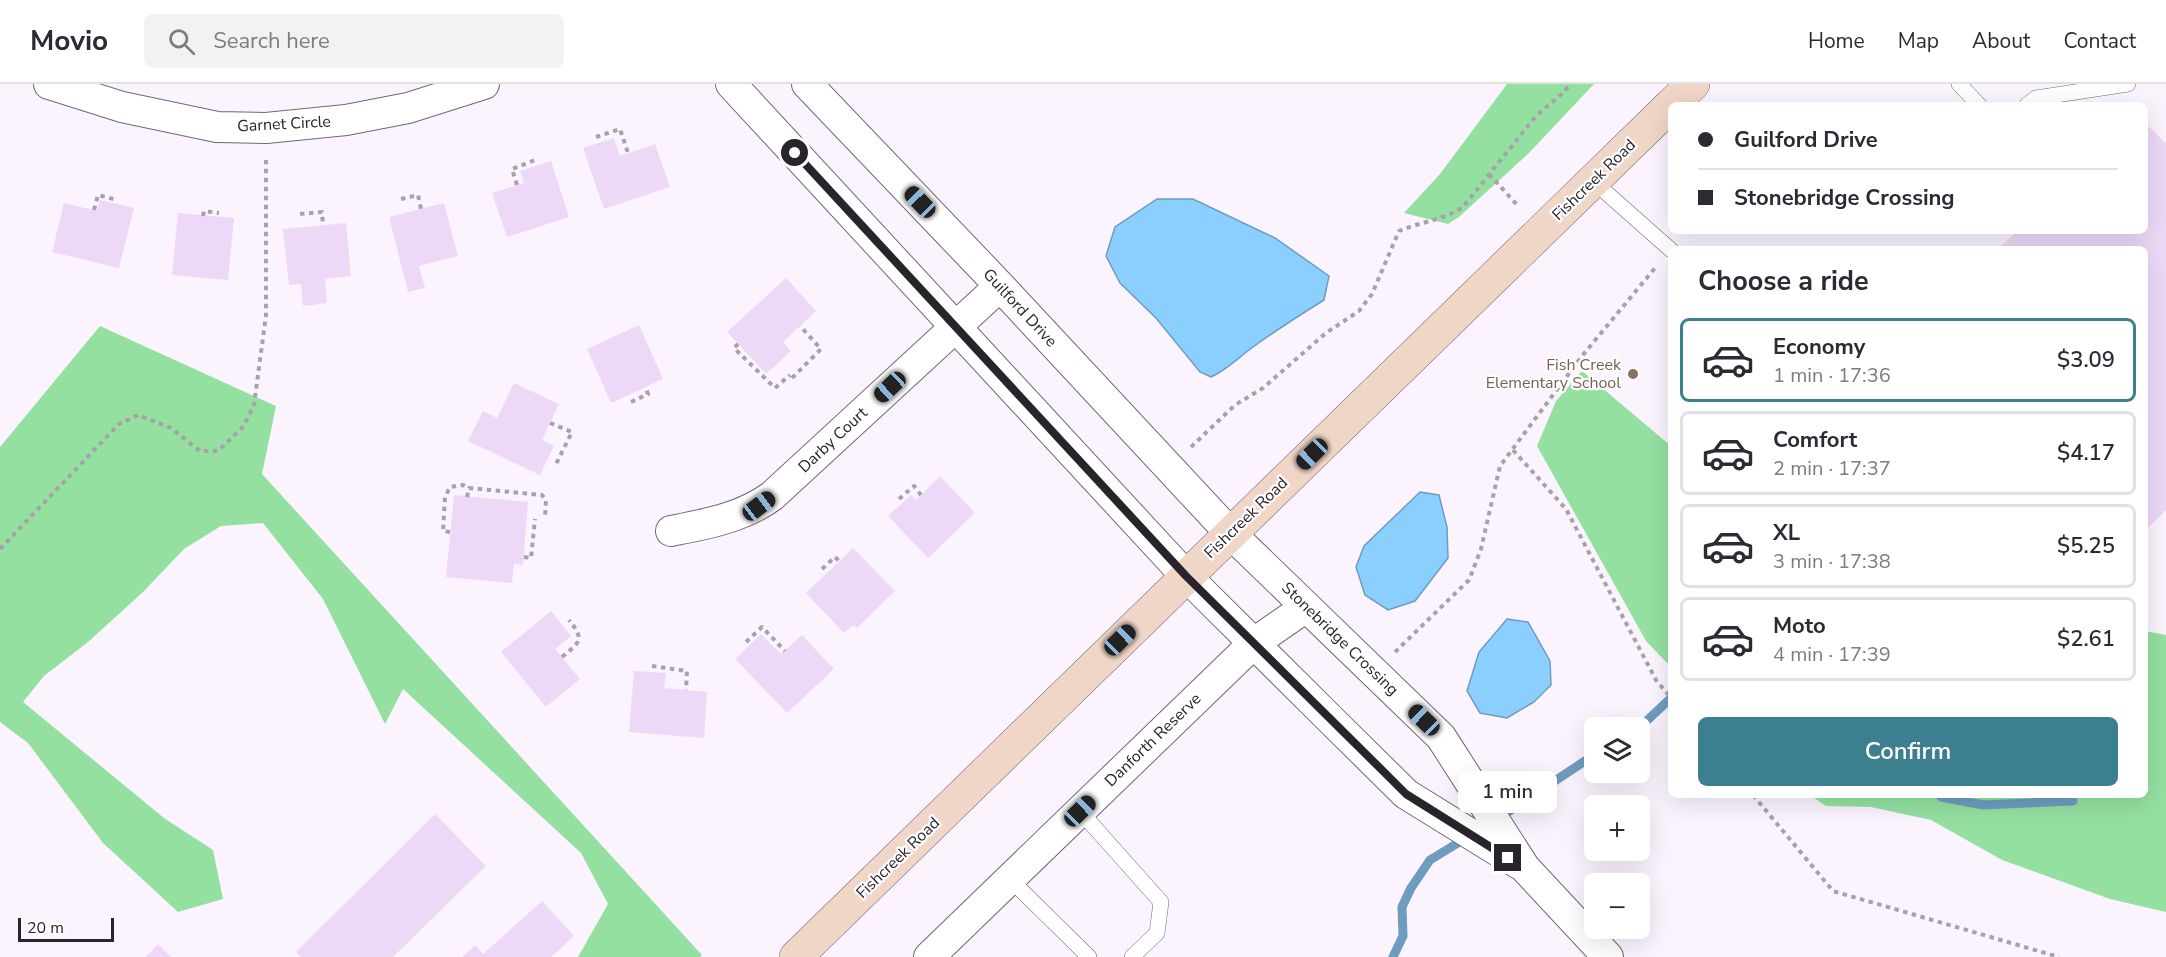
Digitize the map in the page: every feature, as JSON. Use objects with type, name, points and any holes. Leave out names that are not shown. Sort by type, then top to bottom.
[{"type":"main road","name":"Fishcreek Road","points":[[1674,102],[1693,84]]},
{"type":"main road","name":"Fishcreek Road","points":[[796,957],[1668,108]]},
{"type":"street","name":"Garnet Circle","points":[[49,84],[122,107],[217,127],[266,128],[346,120],[398,110],[484,84]]},
{"type":"street","points":[[730,84],[1186,576]]},
{"type":"street","name":"Guilford Drive","points":[[807,84],[1000,286],[1230,533]]},
{"type":"street","name":"Darby Court","points":[[671,531],[725,520],[759,506],[1000,286]]},
{"type":"street","name":"Stonebridge Crossing","points":[[1230,533],[1441,737],[1483,803],[1498,843]]},
{"type":"street","name":"Stonebridge Crossing","points":[[1186,576],[1406,794],[1452,823],[1498,843],[1525,868],[1608,957]]},
{"type":"street","name":"Danforth Reserve","points":[[929,957],[1254,643],[1306,607]]},
{"type":"lane","points":[[1959,84],[1976,102]]},
{"type":"lane","points":[[2031,102],[2036,98],[2128,84]]},
{"type":"lane","points":[[1593,181],[1668,247]]},
{"type":"lane","points":[[1080,811],[1161,902],[1157,933],[1132,957]]},
{"type":"lane","points":[[1010,879],[1089,957]]},
{"type":"path","points":[[1194,456],[1188,449],[1235,405],[1263,388],[1326,333],[1359,311],[1372,294],[1399,231],[1451,215],[1463,207],[1536,116],[1570,84]]},
{"type":"path","points":[[0,549],[119,424],[138,414],[171,428],[200,451],[218,452],[243,427],[254,405],[266,315],[266,128]]},
{"type":"path","points":[[596,137],[620,129],[628,153]]},
{"type":"path","points":[[517,185],[512,169],[535,160]]},
{"type":"path","points":[[1489,174],[1520,207]]},
{"type":"path","points":[[94,210],[98,195],[117,200]]},
{"type":"path","points":[[401,200],[418,195],[421,209]]},
{"type":"path","points":[[203,216],[204,211],[219,213]]},
{"type":"path","points":[[300,214],[321,212],[323,225]]},
{"type":"path","points":[[1395,652],[1469,580],[1481,549],[1500,466],[1582,356],[1657,265]]},
{"type":"path","points":[[738,344],[734,348],[774,388],[821,349],[800,326]]},
{"type":"path","points":[[631,402],[648,394],[645,387]]},
{"type":"path","points":[[550,423],[572,432],[555,466]]},
{"type":"path","points":[[1513,450],[1566,509],[1656,680],[1668,694]]},
{"type":"path","points":[[450,532],[442,531],[445,497],[450,487],[463,485],[469,488],[542,495],[546,500],[545,519]]},
{"type":"path","points":[[899,499],[914,486],[921,495]]},
{"type":"path","points":[[467,496],[469,488]]},
{"type":"path","points":[[524,557],[531,558],[535,519]]},
{"type":"path","points":[[822,569],[835,557],[839,561]]},
{"type":"path","points":[[562,657],[577,644],[580,638],[578,631],[569,620]]},
{"type":"path","points":[[746,642],[762,627],[785,651]]},
{"type":"path","points":[[652,666],[687,671],[686,690]]},
{"type":"path","points":[[1756,798],[1833,891],[2059,957]]},
{"type":"green space","points":[[1507,84],[1594,84],[1529,153],[1459,217],[1448,224],[1404,213],[1440,174]]},
{"type":"green space","points":[[100,326],[276,406],[262,474],[702,955],[700,957],[578,957],[608,904],[581,853],[403,689],[385,724],[323,599],[263,523],[221,526],[184,549],[143,592],[88,642],[44,676],[23,702],[164,818],[213,850],[223,899],[178,912],[103,843],[28,743],[0,722],[0,447]]},
{"type":"green space","points":[[1582,371],[1668,443],[1668,664],[1646,641],[1537,446],[1556,401]]},
{"type":"green space","points":[[2148,632],[2166,635],[2166,912],[2110,899],[2002,860],[1931,820],[1871,807],[1826,806],[1814,798],[2148,798]]},
{"type":"water","points":[[1157,199],[1193,199],[1275,238],[1329,276],[1324,300],[1270,335],[1217,374],[1211,377],[1200,372],[1156,318],[1120,283],[1106,256],[1115,227]]},
{"type":"water","points":[[1420,492],[1439,495],[1447,527],[1448,558],[1415,601],[1388,610],[1365,595],[1356,567],[1364,546]]},
{"type":"water","points":[[1507,619],[1528,622],[1550,661],[1551,685],[1534,702],[1507,718],[1480,713],[1467,691],[1479,652]]},
{"type":"building","points":[[2148,126],[2166,143],[2166,510],[2148,528],[2148,246],[2001,246],[2014,234],[2148,234]]},
{"type":"building","points":[[614,138],[620,156],[655,144],[670,187],[604,209],[583,148]]},
{"type":"building","points":[[551,161],[569,217],[507,237],[492,193],[524,183],[520,171]]},
{"type":"building","points":[[100,200],[134,208],[119,268],[52,252],[64,203],[97,211]]},
{"type":"building","points":[[444,203],[458,256],[419,266],[425,288],[408,292],[389,217]]},
{"type":"building","points":[[178,213],[234,218],[228,280],[172,275]]},
{"type":"building","points":[[346,223],[351,276],[325,279],[327,303],[303,306],[301,284],[289,285],[283,229]]},
{"type":"building","points":[[786,278],[816,311],[783,342],[791,351],[766,374],[727,332]]},
{"type":"building","points":[[639,325],[663,379],[611,403],[587,349]]},
{"type":"building","points":[[514,383],[559,404],[542,440],[554,446],[540,475],[468,441],[483,411],[497,418]]},
{"type":"building","points":[[940,476],[975,513],[928,558],[888,516],[911,495],[916,500]]},
{"type":"building","points":[[454,495],[528,502],[523,565],[514,564],[512,583],[446,577]]},
{"type":"building","points":[[853,548],[895,591],[857,628],[853,625],[844,633],[806,593]]},
{"type":"building","points":[[551,611],[571,636],[555,649],[580,679],[546,707],[501,652]]},
{"type":"building","points":[[761,634],[781,654],[802,635],[834,669],[787,713],[735,659]]},
{"type":"building","points":[[634,671],[666,673],[664,688],[707,692],[704,738],[629,732]]},
{"type":"building","points":[[435,814],[486,866],[393,957],[301,957],[296,952]]},
{"type":"building","points":[[542,901],[574,936],[551,957],[462,957],[475,945],[483,954]]},
{"type":"building","points":[[158,944],[171,957],[146,957]]},
{"type":"waterway","points":[[1650,718],[1668,701]]},
{"type":"waterway","points":[[1499,818],[1584,762]]},
{"type":"waterway","points":[[1946,798],[1983,805],[2073,801]]},
{"type":"waterway","points":[[1393,957],[1403,936],[1402,907],[1411,888],[1430,860],[1466,838]]},
{"type":"place","name":"Fish Creek Elementary School","points":[[1633,374]]},
{"type":"route","points":[[795,153],[1186,576],[1406,794],[1508,858]]}]
